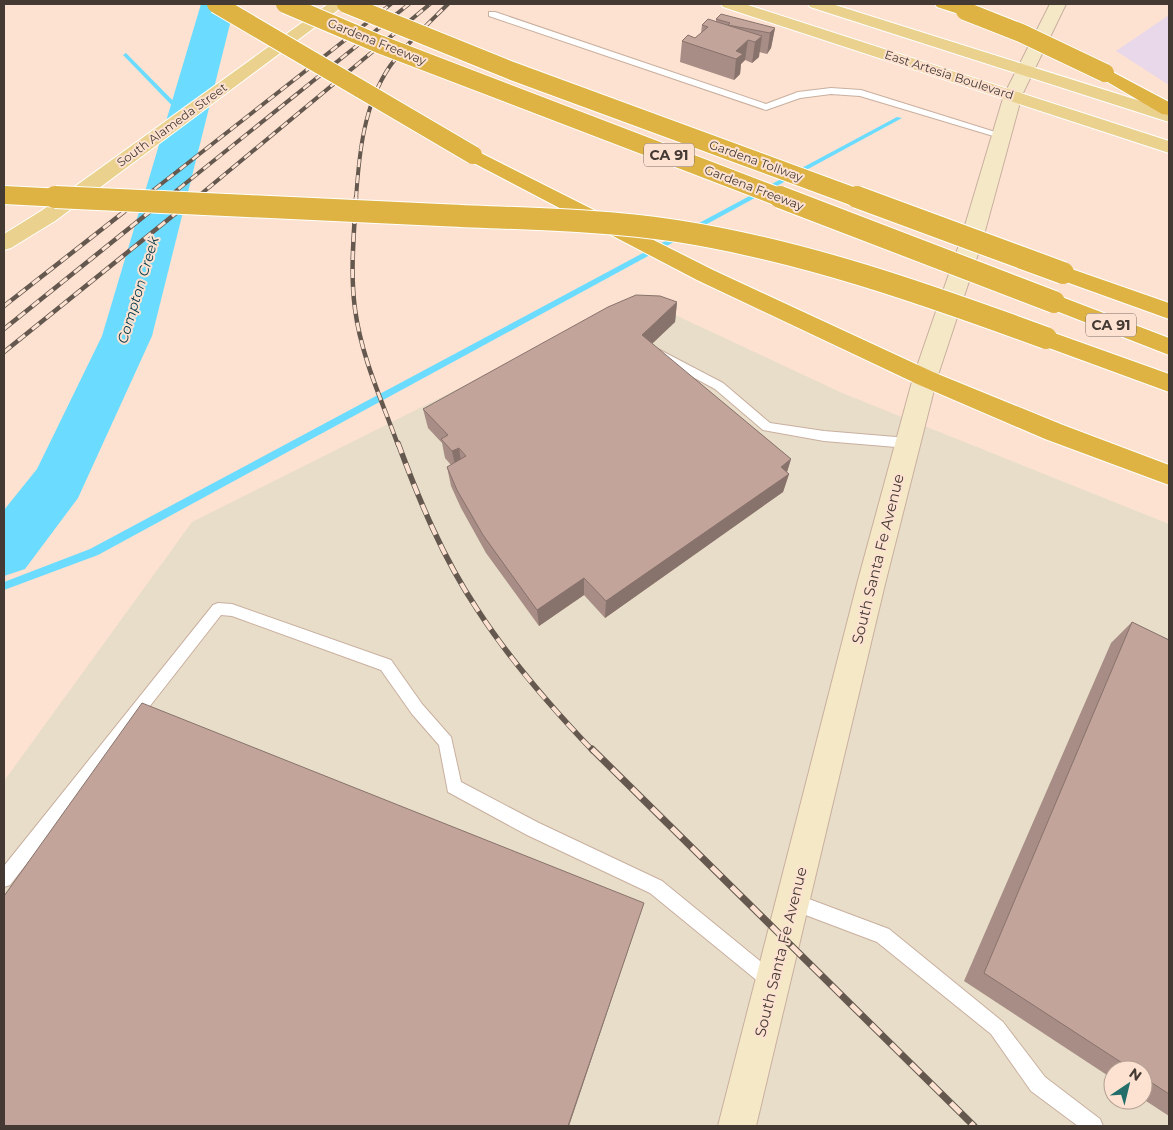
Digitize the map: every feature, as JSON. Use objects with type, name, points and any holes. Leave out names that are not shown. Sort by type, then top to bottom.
[{"type":"highway","points":[[216,4],[473,155],[705,276],[925,378],[1054,432],[1169,474]]},
{"type":"highway","name":"Gardena Freeway","points":[[285,4],[388,48],[1169,347]]},
{"type":"highway","name":"Gardena Tollway","points":[[346,4],[512,71],[1064,265],[1169,311]]},
{"type":"highway","name":"CA 91","points":[[380,4],[1064,265],[1169,295]]},
{"type":"highway","points":[[943,4],[1021,33],[1106,73]]},
{"type":"highway","points":[[990,4],[1169,110]]},
{"type":"highway","points":[[4,195],[560,221],[634,225],[678,231],[765,248],[847,269],[1046,338],[1169,384]]},
{"type":"main road","name":"South Alameda Street","points":[[4,242],[48,216],[338,4]]},
{"type":"main road","name":"East Artesia Boulevard","points":[[729,4],[1169,146]]},
{"type":"main road","name":"East Artesia Boulevard","points":[[816,4],[1169,116]]},
{"type":"main road","name":"South Santa Fe Avenue","points":[[737,1126],[925,378],[1003,136],[1013,95],[1023,70],[1058,4]]},
{"type":"lane","points":[[492,14],[766,107],[798,95],[830,91],[862,93],[1003,136]]},
{"type":"lane","points":[[653,351],[719,386],[766,427],[824,436],[908,443]]},
{"type":"lane","points":[[4,879],[218,609],[232,610],[386,665],[418,709],[446,742],[454,787],[533,829],[656,887],[773,983]]},
{"type":"lane","points":[[793,902],[884,935],[997,1028],[1038,1084],[1093,1126]]},
{"type":"shaded area","points":[[1169,15],[1169,85],[1116,51]]},
{"type":"shaded area","points":[[639,298],[842,393],[1169,524],[1169,1126],[4,1126],[4,781],[192,522]]},
{"type":"building","points":[[721,14],[775,28],[770,33],[728,25],[730,23],[716,19]]},
{"type":"building","points":[[708,19],[762,36],[755,42],[748,40],[736,51],[743,54],[736,59],[682,41],[688,35],[695,38],[708,27],[702,25]]},
{"type":"building","points":[[636,295],[660,296],[677,302],[642,335],[791,459],[781,467],[789,474],[606,601],[584,578],[537,610],[483,535],[457,490],[447,467],[466,456],[459,448],[452,451],[441,439],[448,435],[423,409],[608,307]]},
{"type":"building","points":[[1132,622],[1169,640],[1169,1094],[1153,1084],[1153,1060],[1118,1060],[984,973]]},
{"type":"building","points":[[142,703],[644,903],[568,1126],[4,1126],[4,896]]},
{"type":"waterway","name":"Compton Creek","points":[[4,552],[58,483],[127,336],[218,4]]},
{"type":"waterway","points":[[126,55],[187,118]]},
{"type":"waterway","points":[[4,586],[94,552],[899,118]]},
{"type":"railway","points":[[142,199],[391,4]]},
{"type":"railway","points":[[166,199],[409,4]]},
{"type":"railway","points":[[195,199],[430,4]]},
{"type":"railway","points":[[356,199],[364,130],[374,96],[381,81],[403,49],[448,4]]},
{"type":"railway","points":[[4,306],[143,197]]},
{"type":"railway","points":[[4,329],[168,197]]},
{"type":"railway","points":[[4,352],[196,197]]},
{"type":"railway","points":[[356,197],[353,281],[358,327],[373,378],[398,445]]},
{"type":"railway","points":[[398,443],[414,486],[433,528],[453,570],[477,609],[503,647],[532,683],[593,751]]},
{"type":"railway","points":[[592,749],[974,1126]]}]
